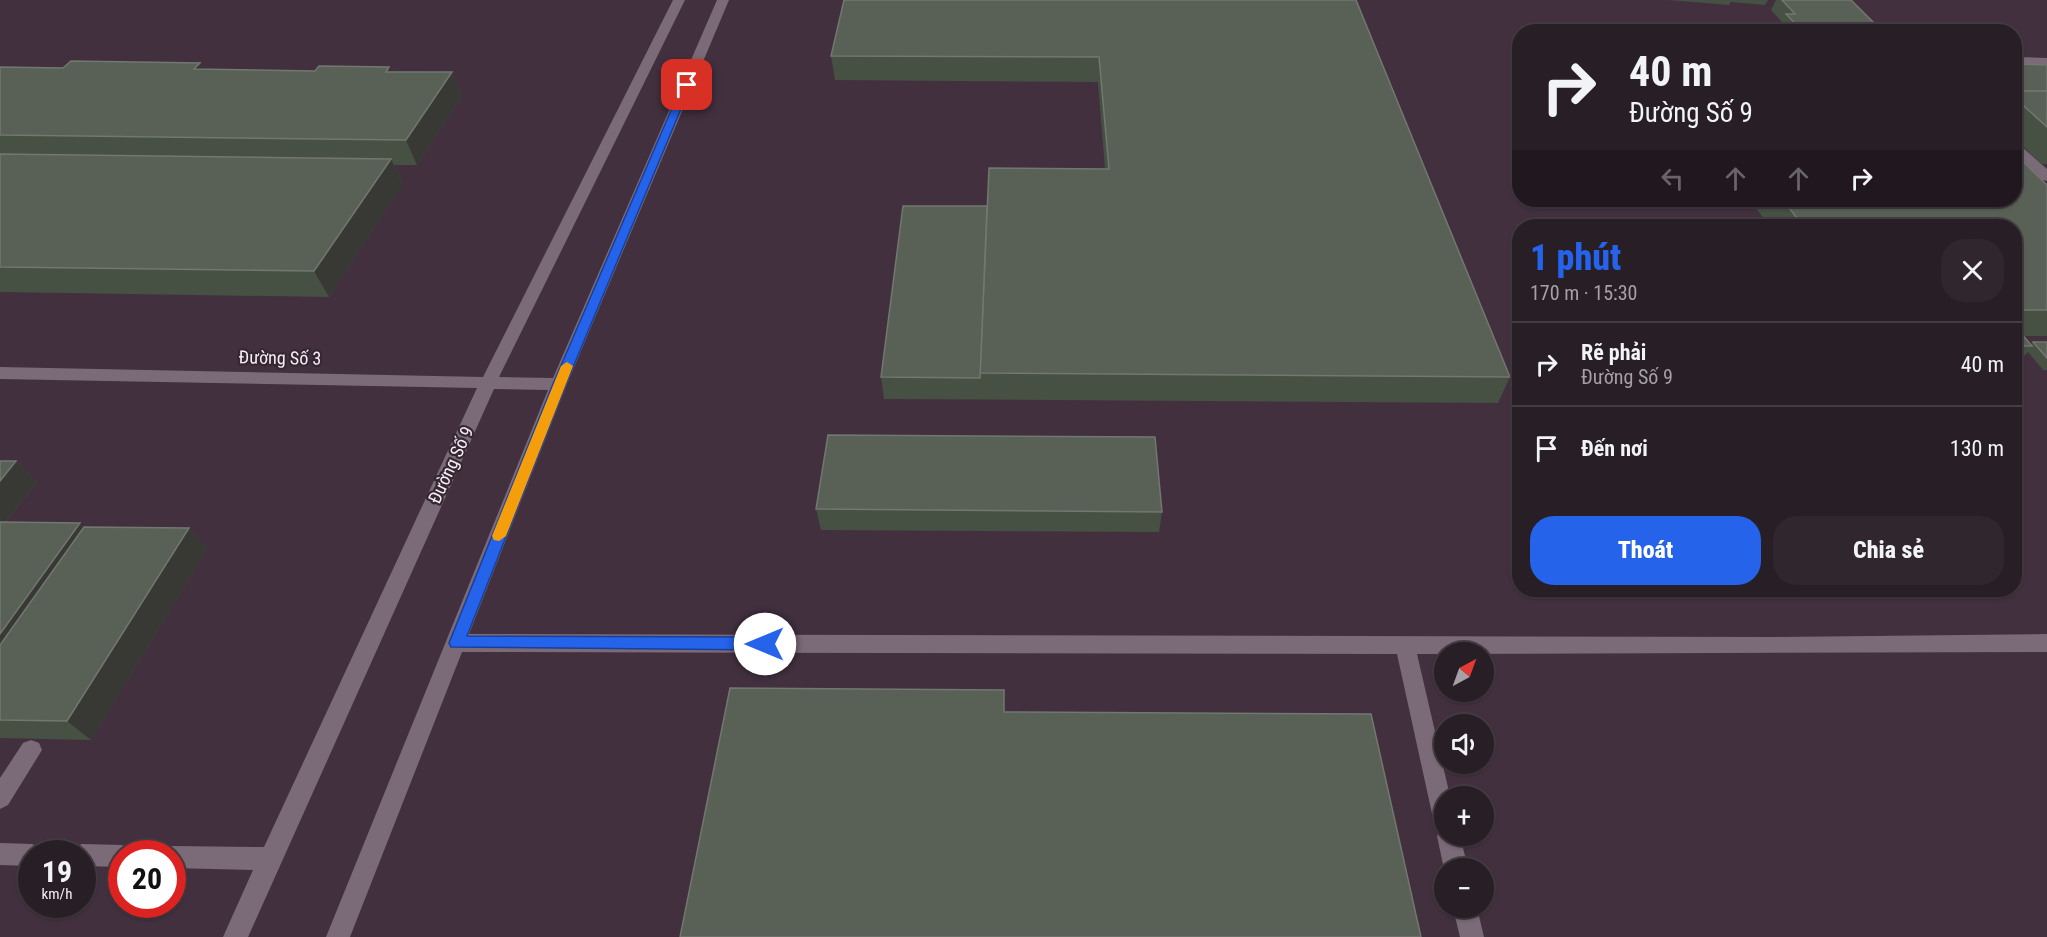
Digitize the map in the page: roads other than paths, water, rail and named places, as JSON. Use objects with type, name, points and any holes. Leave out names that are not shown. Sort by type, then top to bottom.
[{"type":"street","name":"Đường Số 9","points":[[235,937],[489,381],[679,0]]},
{"type":"street","points":[[338,937],[560,384],[723,0]]},
{"type":"street","points":[[2022,61],[2047,62]]},
{"type":"street","points":[[2022,152],[2047,177]]},
{"type":"street","name":"Đường Số 3","points":[[0,373],[560,384]]},
{"type":"street","points":[[456,643],[1405,645],[2047,643]]},
{"type":"street","points":[[1405,645],[1437,786]]},
{"type":"street","points":[[0,798],[31,750]]},
{"type":"street","points":[[0,854],[18,855]]},
{"type":"street","points":[[186,857],[271,859]]},
{"type":"street","points":[[1467,918],[1472,937]]}]
